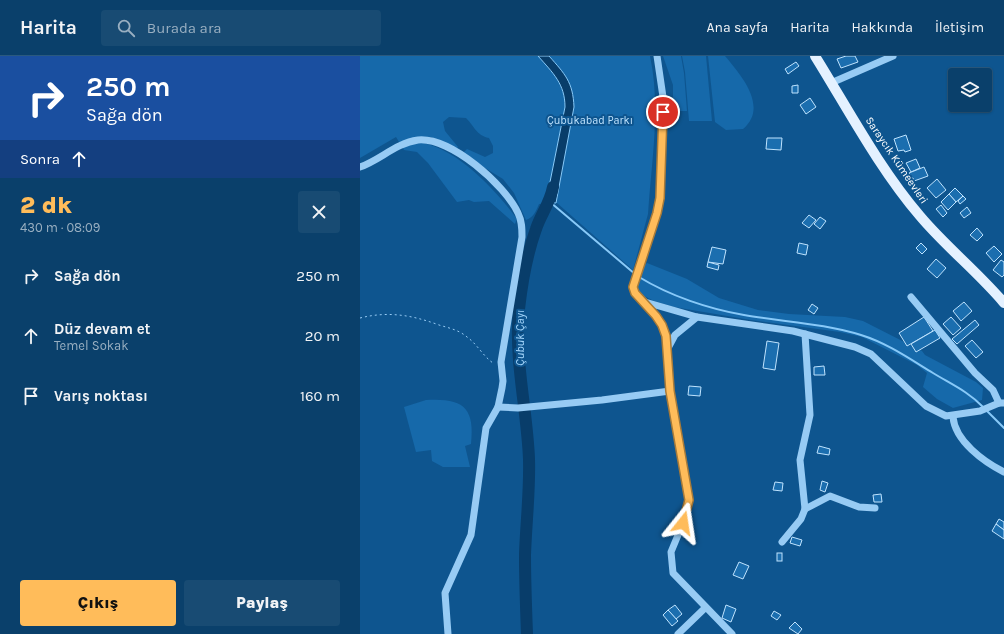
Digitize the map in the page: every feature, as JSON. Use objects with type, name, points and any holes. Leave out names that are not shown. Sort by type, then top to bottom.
[{"type":"main road","name":"Saraycık Kümeevleri","points":[[815,56],[886,170],[911,204],[932,229],[986,282],[1004,303]]},
{"type":"street","points":[[656,56],[663,97],[661,187],[657,213],[633,287],[635,293],[645,302],[662,325],[668,348],[670,391],[689,500],[683,523],[671,552],[673,573],[705,608],[732,634]]},
{"type":"street","points":[[832,83],[893,56]]},
{"type":"street","points":[[360,167],[402,144],[426,140],[452,150],[479,166],[501,188],[514,205],[520,218],[522,237],[502,353],[501,369],[503,381],[498,406],[486,428],[471,535],[445,593],[448,634]]},
{"type":"street","points":[[645,302],[696,316],[805,334],[855,347],[872,354],[926,406],[938,413],[953,416],[980,411],[990,406],[1002,403],[993,390],[975,373],[911,298]]},
{"type":"street","points":[[668,348],[675,335],[696,316]]},
{"type":"street","points":[[782,542],[801,520],[805,509],[800,460],[810,415],[805,334]]},
{"type":"street","points":[[498,406],[518,408],[670,391]]},
{"type":"street","points":[[953,416],[956,428],[972,450],[987,463],[1004,472]]},
{"type":"street","points":[[805,509],[830,496],[853,506],[875,508]]},
{"type":"street","points":[[678,634],[705,608]]},
{"type":"path","points":[[360,318],[383,313],[400,314],[429,321],[452,329],[469,338],[487,359],[501,369]]},
{"type":"green space","name":"Çubukabad Parkı","points":[[360,56],[650,56],[655,91],[654,146],[648,214],[633,270],[557,203],[539,204],[533,215],[526,220],[514,193],[503,179],[462,154],[467,149],[485,157],[493,153],[493,146],[489,138],[478,133],[466,118],[449,117],[443,122],[445,131],[458,147],[456,150],[431,137],[415,139],[418,142],[446,152],[474,171],[508,207],[517,219],[515,224],[489,201],[474,202],[469,200],[457,202],[428,163],[417,152],[404,150],[396,137],[360,158]]},
{"type":"green space","points":[[663,56],[681,56],[687,111],[677,111],[673,108],[673,85]]},
{"type":"green space","points":[[682,56],[706,56],[712,121],[689,121],[685,72]]},
{"type":"green space","points":[[708,56],[725,56],[738,72],[750,91],[753,101],[753,111],[750,120],[743,129],[726,130],[715,122]]},
{"type":"green space","points":[[647,263],[687,279],[719,298],[758,310],[789,314],[845,317],[863,321],[922,351],[925,355],[976,382],[983,388],[982,400],[953,408],[937,399],[923,387],[927,373],[917,365],[862,337],[840,332],[751,320],[674,307],[654,301],[642,295],[637,289],[643,266]]},
{"type":"green space","points":[[426,400],[439,400],[458,403],[464,407],[468,413],[472,431],[471,444],[465,446],[470,467],[443,467],[432,461],[431,450],[416,452],[404,407]]},
{"type":"shaded area","points":[[538,56],[549,56],[560,68],[570,85],[573,98],[574,107],[556,203],[546,202],[565,107],[563,92],[557,79]]},
{"type":"building","points":[[846,56],[855,56],[858,62],[841,68],[837,59]]},
{"type":"building","points":[[796,62],[799,66],[788,74],[785,69]]},
{"type":"building","points":[[798,85],[798,93],[792,93],[792,86]]},
{"type":"building","points":[[810,98],[816,107],[806,114],[800,105]]},
{"type":"building","points":[[906,135],[911,150],[905,152],[904,150],[898,151],[894,139]]},
{"type":"building","points":[[767,138],[782,138],[781,150],[766,149]]},
{"type":"building","points":[[916,159],[920,168],[911,172],[906,163]]},
{"type":"building","points":[[924,167],[928,176],[914,181],[909,173]]},
{"type":"building","points":[[937,179],[946,190],[936,198],[927,188]]},
{"type":"building","points":[[955,188],[963,196],[956,202],[949,194]]},
{"type":"building","points":[[949,194],[956,202],[948,210],[941,202]]},
{"type":"building","points":[[963,196],[966,199],[960,204],[958,201]]},
{"type":"building","points":[[941,205],[947,213],[943,217],[936,209]]},
{"type":"building","points":[[967,207],[971,213],[964,218],[960,213]]},
{"type":"building","points":[[809,215],[816,220],[809,228],[802,223]]},
{"type":"building","points":[[820,217],[826,221],[820,229],[814,224]]},
{"type":"building","points":[[977,228],[983,235],[977,241],[970,235]]},
{"type":"building","points":[[799,243],[808,245],[806,255],[797,253]]},
{"type":"building","points":[[921,243],[927,249],[922,254],[916,248]]},
{"type":"building","points":[[994,246],[1002,254],[994,262],[986,253]]},
{"type":"building","points":[[712,247],[726,250],[723,264],[708,262]]},
{"type":"building","points":[[936,259],[946,268],[937,278],[927,269]]},
{"type":"building","points":[[1001,260],[1004,262],[1004,275],[1002,277],[993,270]]},
{"type":"building","points":[[708,262],[719,265],[718,270],[707,267]]},
{"type":"building","points":[[964,302],[972,311],[961,321],[953,311]]},
{"type":"building","points":[[812,304],[818,308],[814,314],[808,310]]},
{"type":"building","points":[[924,317],[933,331],[907,346],[899,333]]},
{"type":"building","points":[[951,317],[961,328],[953,335],[943,324]]},
{"type":"building","points":[[975,320],[979,325],[957,344],[952,339]]},
{"type":"building","points":[[935,330],[940,338],[916,352],[911,344]]},
{"type":"building","points":[[972,340],[983,352],[976,358],[965,346]]},
{"type":"building","points":[[767,341],[779,343],[775,370],[763,368]]},
{"type":"building","points":[[824,366],[825,375],[814,375],[814,367]]},
{"type":"building","points":[[689,386],[701,387],[700,396],[688,395]]},
{"type":"building","points":[[819,446],[830,449],[829,455],[817,453]]},
{"type":"building","points":[[822,481],[828,483],[825,492],[820,490]]},
{"type":"building","points":[[775,482],[783,483],[782,491],[773,490]]},
{"type":"building","points":[[881,494],[882,502],[874,502],[873,495]]},
{"type":"building","points":[[999,519],[1004,522],[1004,530],[996,524]]},
{"type":"building","points":[[996,524],[1004,530],[1004,539],[992,531]]},
{"type":"building","points":[[792,537],[802,540],[800,546],[790,543]]},
{"type":"building","points":[[777,553],[782,553],[782,561],[777,561]]},
{"type":"building","points":[[739,562],[749,566],[743,579],[733,575]]},
{"type":"building","points":[[675,605],[682,614],[676,619],[668,610]]},
{"type":"building","points":[[726,605],[736,609],[731,622],[722,618]]},
{"type":"building","points":[[668,610],[678,621],[672,626],[663,615]]},
{"type":"building","points":[[774,611],[781,615],[777,620],[771,616]]},
{"type":"building","points":[[795,622],[802,629],[798,634],[789,628]]},
{"type":"waterway","name":"Çubuk Çayı","points":[[527,634],[525,555],[529,459],[519,365],[519,309],[527,258],[538,224],[550,198],[553,187]]},
{"type":"waterway","points":[[550,202],[635,274]]},
{"type":"waterway","points":[[639,277],[677,296],[717,309],[832,328],[871,338],[960,388],[983,407]]},
{"type":"waterway","points":[[986,410],[1004,428]]},
{"type":"route","points":[[663,112],[660,198],[657,213],[639,266],[633,289],[662,325],[666,336],[670,391],[689,500],[683,523]]}]
